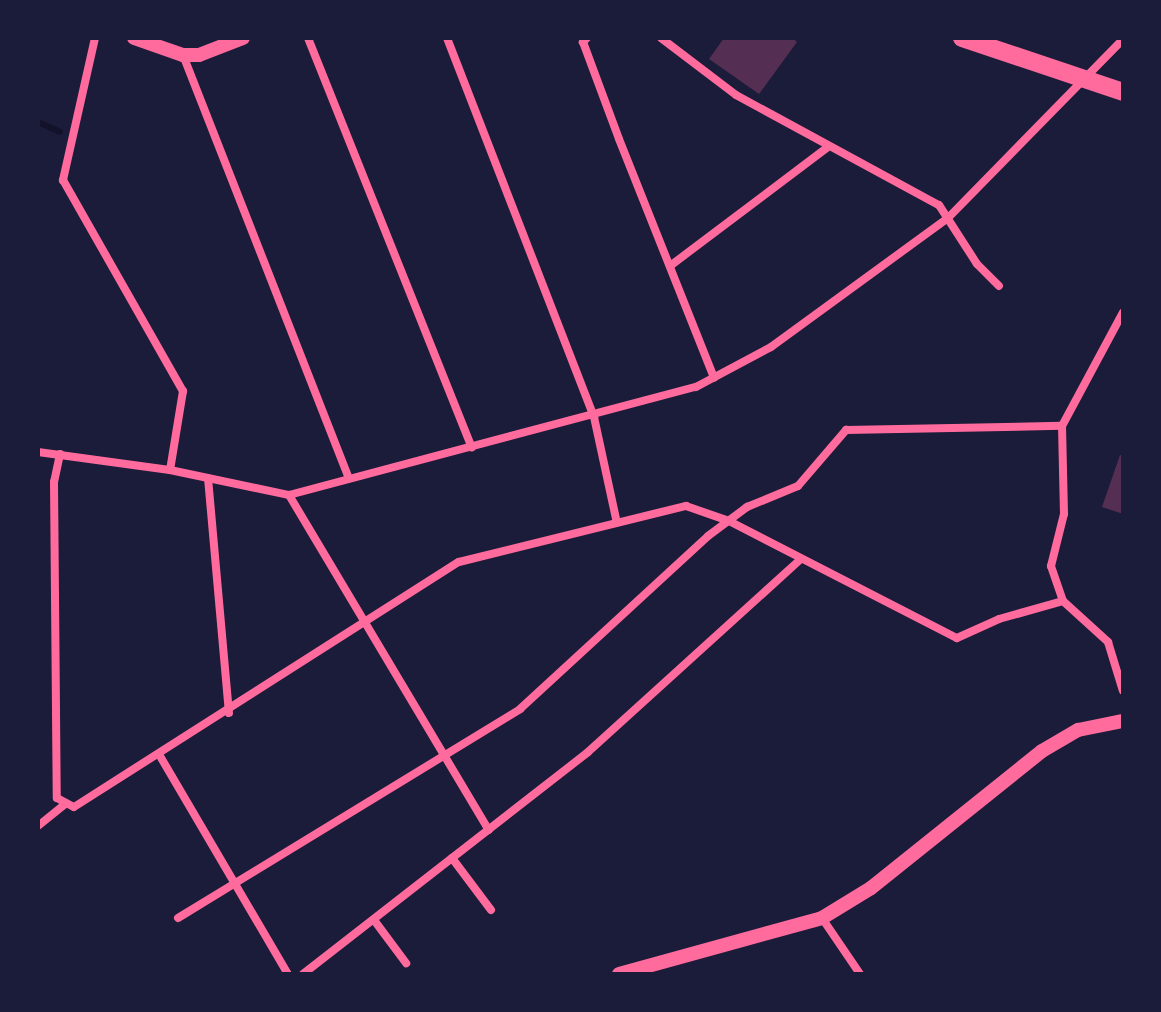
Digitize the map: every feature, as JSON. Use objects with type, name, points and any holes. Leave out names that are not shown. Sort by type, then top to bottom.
[{"type":"main road","points":[[962,38],[1123,92]]},
{"type":"street","points":[[95,38],[63,180],[183,391],[170,470]]},
{"type":"street","points":[[134,38],[183,55],[199,55],[243,38]]},
{"type":"street","points":[[308,38],[472,447]]},
{"type":"street","points":[[447,38],[594,417],[617,523]]},
{"type":"street","points":[[587,38],[583,42],[588,56],[714,378]]},
{"type":"street","points":[[661,38],[712,80],[939,205],[977,264],[999,286]]},
{"type":"street","points":[[38,452],[170,470],[289,495],[594,417],[714,378],[771,347],[948,218],[1123,39]]},
{"type":"street","points":[[183,55],[349,479]]},
{"type":"street","points":[[670,266],[829,146]]},
{"type":"street","points":[[1123,312],[1062,426],[1064,514],[1051,566],[1063,601],[1108,642],[1123,691]]},
{"type":"street","points":[[178,918],[520,709],[729,521],[747,507],[798,486],[846,430],[1062,426]]},
{"type":"street","points":[[60,454],[54,482],[57,798],[74,807],[229,713],[459,562],[686,506],[729,521],[957,638],[999,619],[1063,601]]},
{"type":"street","points":[[208,478],[229,713]]},
{"type":"street","points":[[289,495],[363,624],[489,830]]},
{"type":"street","points":[[303,974],[588,752],[800,560]]},
{"type":"street","points":[[619,974],[822,918],[909,859],[999,781],[1042,751],[1078,730],[1123,721]]},
{"type":"street","points":[[160,756],[288,974]]},
{"type":"street","points":[[38,826],[66,803]]},
{"type":"street","points":[[452,858],[491,910]]},
{"type":"street","points":[[822,918],[860,974]]},
{"type":"street","points":[[374,920],[406,963]]},
{"type":"building","points":[[724,38],[792,38],[797,42],[759,94],[709,59]]},
{"type":"building","points":[[1120,455],[1123,456],[1123,514],[1102,507]]},
{"type":"waterway","points":[[38,122],[60,132]]}]
